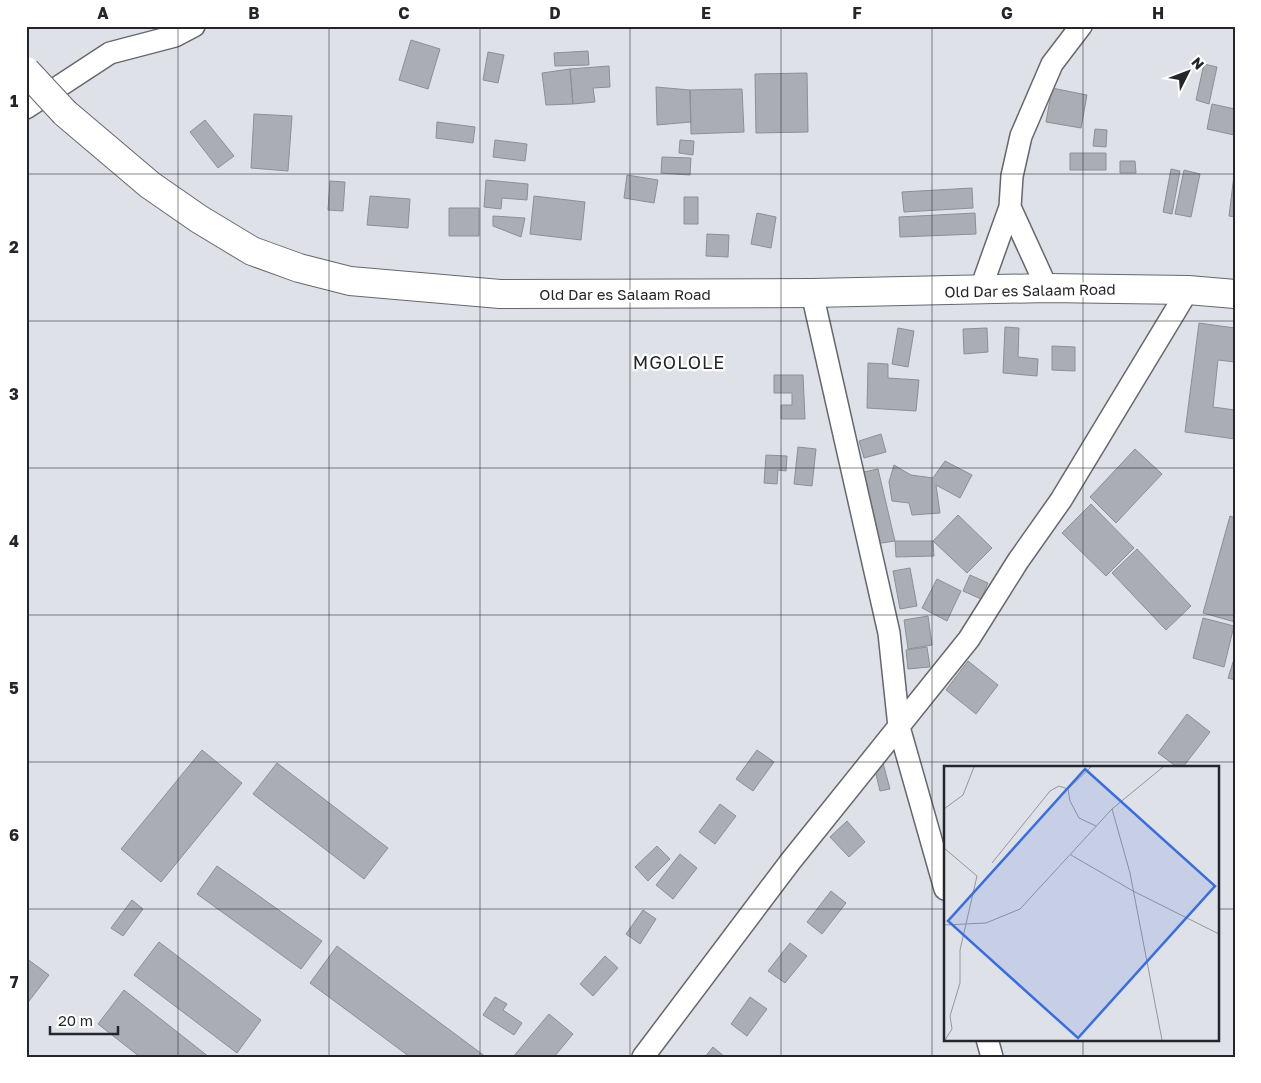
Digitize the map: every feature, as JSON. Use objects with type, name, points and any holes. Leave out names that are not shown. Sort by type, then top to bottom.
[{"type":"street","points":[[26,108],[110,53],[175,36],[194,26]]},
{"type":"street","points":[[980,291],[1010,207],[1012,176],[1021,136],[1052,64],[1081,26]]},
{"type":"street","name":"Old Dar es Salaam Road","points":[[26,72],[65,113],[150,185],[199,219],[252,251],[299,268],[342,279],[500,294],[812,293],[980,291],[1047,288],[1188,290],[1235,294]]},
{"type":"street","points":[[1010,207],[1047,288]]},
{"type":"street","points":[[643,1057],[790,862],[969,639],[1018,561],[1061,500],[1188,290]]},
{"type":"street","points":[[812,293],[889,633],[899,727],[944,885]]},
{"type":"street","points":[[987,1040],[992,1057]]},
{"type":"building","points":[[411,40],[440,49],[428,89],[399,80]]},
{"type":"building","points":[[588,51],[589,65],[555,66],[554,53]]},
{"type":"building","points":[[488,52],[504,55],[498,83],[483,80]]},
{"type":"building","points":[[1204,64],[1217,67],[1209,104],[1196,100]]},
{"type":"building","points":[[609,66],[610,87],[593,88],[595,102],[573,104],[570,69]]},
{"type":"building","points":[[570,69],[573,104],[546,105],[542,73]]},
{"type":"building","points":[[807,73],[808,132],[756,133],[755,74]]},
{"type":"building","points":[[656,87],[690,90],[691,122],[657,125]]},
{"type":"building","points":[[1052,88],[1087,95],[1081,128],[1046,122]]},
{"type":"building","points":[[742,89],[744,132],[691,134],[690,90]]},
{"type":"building","points":[[1212,104],[1235,109],[1234,135],[1207,129]]},
{"type":"building","points":[[254,114],[292,116],[288,171],[251,168]]},
{"type":"building","points":[[205,120],[234,156],[218,168],[190,132]]},
{"type":"building","points":[[437,122],[475,127],[473,143],[436,138]]},
{"type":"building","points":[[1095,129],[1107,130],[1106,147],[1093,146]]},
{"type":"building","points":[[495,140],[527,144],[525,161],[493,157]]},
{"type":"building","points":[[680,140],[694,141],[693,155],[679,153]]},
{"type":"building","points":[[1070,153],[1106,153],[1106,170],[1070,170]]},
{"type":"building","points":[[662,157],[691,158],[690,175],[661,173]]},
{"type":"building","points":[[1120,161],[1135,161],[1136,173],[1120,173]]},
{"type":"building","points":[[1171,169],[1180,171],[1172,214],[1163,212]]},
{"type":"building","points":[[1184,170],[1200,174],[1191,217],[1175,214]]},
{"type":"building","points":[[627,175],[658,180],[654,203],[624,198]]},
{"type":"building","points":[[1235,175],[1235,217],[1229,216]]},
{"type":"building","points":[[486,180],[528,184],[527,200],[502,198],[501,209],[484,207]]},
{"type":"building","points":[[330,181],[345,182],[343,211],[328,210]]},
{"type":"building","points":[[972,188],[973,208],[904,212],[902,192]]},
{"type":"building","points":[[370,196],[410,199],[408,228],[367,225]]},
{"type":"building","points":[[534,196],[585,202],[581,240],[530,234]]},
{"type":"building","points":[[684,197],[698,197],[698,224],[684,224]]},
{"type":"building","points":[[449,208],[479,208],[479,236],[449,236]]},
{"type":"building","points":[[757,213],[776,217],[771,248],[751,244]]},
{"type":"building","points":[[975,213],[976,234],[900,237],[899,217]]},
{"type":"building","points":[[493,216],[525,218],[521,237],[493,226]]},
{"type":"building","points":[[707,234],[729,235],[728,257],[706,256]]},
{"type":"building","points":[[1199,323],[1235,328],[1235,362],[1218,360],[1213,407],[1235,410],[1235,439],[1185,432]]},
{"type":"building","points":[[1005,327],[1019,328],[1018,357],[1038,359],[1037,376],[1003,373]]},
{"type":"building","points":[[898,328],[914,331],[908,367],[892,364]]},
{"type":"building","points":[[987,328],[988,352],[964,354],[963,329]]},
{"type":"building","points":[[1052,346],[1075,347],[1075,371],[1052,370]]},
{"type":"building","points":[[868,363],[888,364],[888,378],[919,380],[916,411],[867,408]]},
{"type":"building","points":[[774,375],[803,375],[805,419],[781,419],[781,405],[792,405],[792,393],[774,393]]},
{"type":"building","points":[[881,434],[886,452],[864,458],[859,441]]},
{"type":"building","points":[[798,447],[816,449],[812,486],[794,484]]},
{"type":"building","points":[[1135,449],[1162,474],[1116,523],[1090,497]]},
{"type":"building","points":[[766,455],[787,456],[786,471],[778,470],[777,484],[764,483]]},
{"type":"building","points":[[945,461],[972,475],[960,498],[936,485],[940,513],[912,515],[909,503],[892,501],[889,482],[894,465],[911,475],[933,478]]},
{"type":"building","points":[[878,469],[895,541],[875,544],[859,473]]},
{"type":"building","points":[[1091,504],[1134,548],[1106,576],[1062,533]]},
{"type":"building","points":[[958,515],[992,548],[967,573],[933,541]]},
{"type":"building","points":[[1230,516],[1235,518],[1235,622],[1203,613]]},
{"type":"building","points":[[895,541],[933,541],[934,556],[896,557]]},
{"type":"building","points":[[1137,549],[1191,606],[1166,630],[1112,573]]},
{"type":"building","points":[[910,568],[917,606],[900,609],[893,571]]},
{"type":"building","points":[[970,575],[988,583],[981,599],[963,591]]},
{"type":"building","points":[[937,579],[961,591],[947,621],[922,608]]},
{"type":"building","points":[[928,616],[932,645],[908,649],[904,620]]},
{"type":"building","points":[[1203,618],[1234,626],[1224,667],[1193,658]]},
{"type":"building","points":[[927,647],[930,667],[908,669],[906,650]]},
{"type":"building","points":[[1235,656],[1235,680],[1228,678]]},
{"type":"building","points":[[968,661],[998,685],[976,714],[946,690]]},
{"type":"building","points":[[1187,714],[1210,732],[1184,766],[1176,766],[1158,753]]},
{"type":"building","points":[[202,750],[242,783],[161,882],[121,849]]},
{"type":"building","points":[[757,750],[774,762],[753,791],[736,779]]},
{"type":"building","points":[[277,763],[388,848],[364,879],[253,794]]},
{"type":"building","points":[[883,763],[890,789],[880,791],[874,766]]},
{"type":"building","points":[[720,804],[736,816],[715,844],[699,832]]},
{"type":"building","points":[[847,821],[865,842],[849,857],[830,837]]},
{"type":"building","points":[[657,846],[670,859],[648,881],[635,867]]},
{"type":"building","points":[[680,854],[697,868],[673,899],[656,885]]},
{"type":"building","points":[[217,866],[322,941],[301,969],[197,894]]},
{"type":"building","points":[[831,891],[846,903],[822,934],[807,922]]},
{"type":"building","points":[[132,900],[143,909],[123,936],[111,928]]},
{"type":"building","points":[[643,910],[656,919],[640,944],[626,934]]},
{"type":"building","points":[[159,942],[261,1020],[237,1053],[134,975]]},
{"type":"building","points":[[790,943],[807,956],[785,983],[768,971]]},
{"type":"building","points":[[337,946],[486,1057],[410,1057],[310,983]]},
{"type":"building","points":[[605,956],[618,968],[593,996],[580,984]]},
{"type":"building","points":[[26,958],[49,975],[26,1005]]},
{"type":"building","points":[[124,990],[209,1057],[140,1057],[98,1024]]},
{"type":"building","points":[[495,997],[507,1004],[503,1010],[522,1023],[514,1035],[483,1015]]},
{"type":"building","points":[[750,997],[767,1009],[747,1036],[731,1024]]},
{"type":"building","points":[[549,1014],[573,1034],[554,1057],[513,1057]]},
{"type":"building","points":[[713,1047],[725,1057],[705,1057]]},
{"type":"district","name":"MGOLOLE","points":[[679,362]]}]
